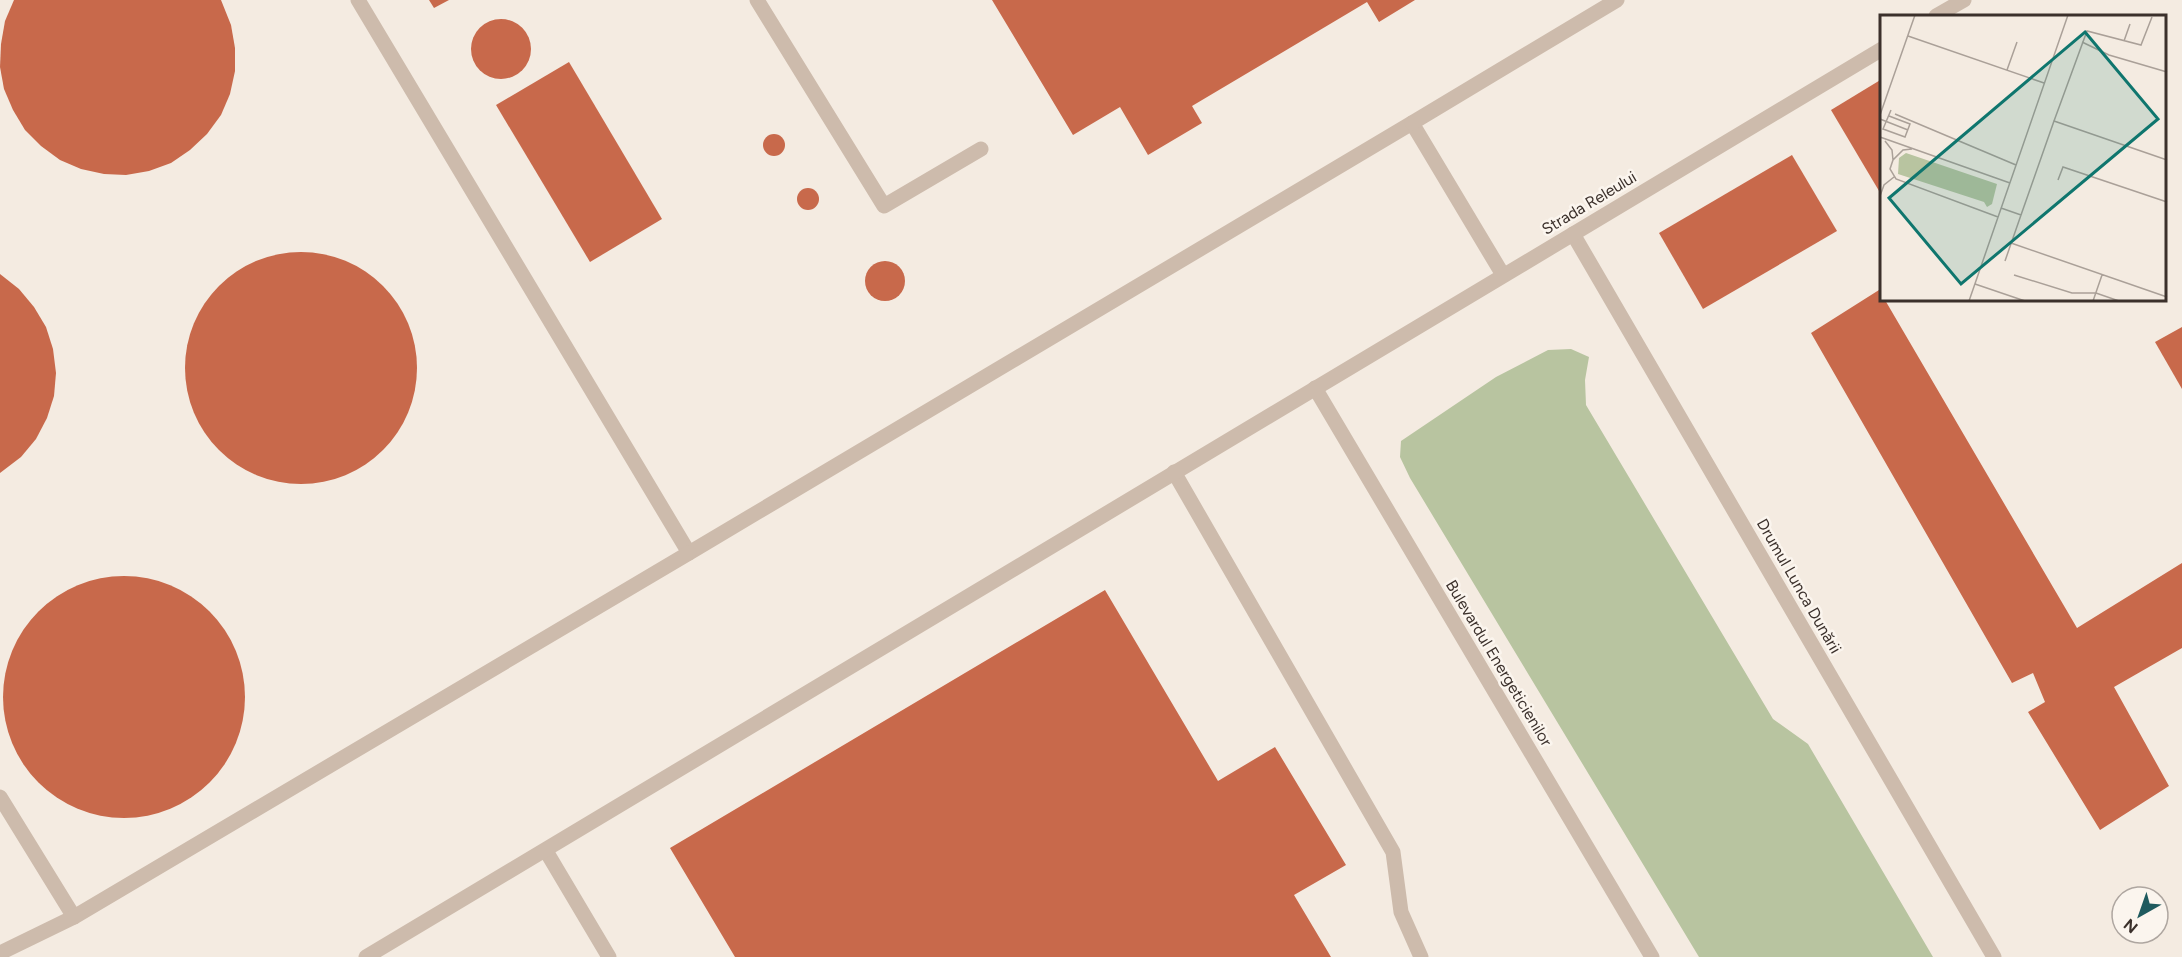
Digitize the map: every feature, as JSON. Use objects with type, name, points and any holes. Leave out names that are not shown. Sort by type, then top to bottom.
[{"type":"street","points":[[358,0],[689,553]]},
{"type":"street","points":[[757,0],[884,206],[981,149]]},
{"type":"street","points":[[0,953],[74,917],[1617,0]]},
{"type":"street","points":[[1938,15],[1964,0]]},
{"type":"street","name":"Strada Releului","points":[[366,957],[1880,50]]},
{"type":"street","points":[[1412,123],[1503,275]]},
{"type":"street","name":"Drumul Lunca Dunării","points":[[1573,234],[1994,957]]},
{"type":"street","name":"Bulevardul Energeticienilor","points":[[1315,388],[1653,957]]},
{"type":"street","points":[[1174,471],[1393,852],[1401,912],[1421,957]]},
{"type":"street","points":[[0,797],[74,917]]},
{"type":"street","points":[[546,851],[609,957]]},
{"type":"green space","points":[[1571,349],[1589,357],[1585,380],[1586,405],[1773,719],[1808,744],[1933,957],[1699,957],[1410,478],[1400,457],[1401,441],[1496,377],[1548,350]]},
{"type":"building","points":[[14,0],[221,0],[231,25],[235,48],[235,71],[230,94],[221,115],[207,134],[190,150],[171,163],[149,171],[126,175],[104,174],[81,169],[60,160],[25,130],[4,89],[0,67],[1,44],[5,21]]},
{"type":"building","points":[[429,0],[449,0],[434,8]]},
{"type":"building","points":[[992,0],[1415,0],[1379,22],[1367,2],[1192,106],[1202,123],[1148,155],[1120,107],[1073,135]]},
{"type":"building","points":[[495,19],[507,19],[518,24],[526,32],[531,49],[529,61],[518,74],[507,79],[495,79],[484,74],[476,66],[471,55],[471,43],[476,32],[484,24]]},
{"type":"building","points":[[569,62],[662,219],[590,262],[496,105]]},
{"type":"building","points":[[1880,80],[1880,193],[1831,110]]},
{"type":"building","points":[[774,134],[782,137],[785,145],[782,153],[774,156],[766,153],[763,145],[766,137]]},
{"type":"building","points":[[1792,155],[1837,231],[1703,309],[1659,233]]},
{"type":"building","points":[[808,188],[816,191],[819,199],[816,207],[808,210],[800,207],[797,199],[800,191]]},
{"type":"building","points":[[301,252],[324,254],[356,266],[375,278],[391,294],[412,334],[417,368],[415,391],[403,423],[391,442],[375,458],[335,479],[301,484],[278,482],[246,470],[227,458],[211,442],[190,402],[185,368],[187,345],[199,313],[211,294],[227,278],[267,257]]},
{"type":"building","points":[[885,261],[899,267],[905,281],[899,295],[885,301],[871,295],[865,281],[871,267]]},
{"type":"building","points":[[0,274],[19,289],[34,307],[46,327],[53,349],[56,373],[54,396],[47,418],[36,439],[21,457],[0,473]]},
{"type":"building","points":[[1879,290],[1880,302],[1886,302],[2077,628],[2182,563],[2182,648],[2114,687],[2169,786],[2100,830],[2028,712],[2045,702],[2033,673],[2012,683],[1811,333]]},
{"type":"building","points":[[2182,327],[2182,389],[2155,342]]},
{"type":"building","points":[[124,576],[148,579],[170,586],[191,597],[209,612],[224,630],[235,651],[242,673],[245,697],[242,721],[235,743],[224,764],[209,782],[191,797],[170,808],[148,815],[124,818],[100,815],[78,808],[57,797],[39,782],[24,764],[13,743],[6,721],[3,697],[6,673],[13,651],[24,630],[39,612],[57,597],[78,586],[100,579]]},
{"type":"building","points":[[1105,590],[1218,781],[1275,747],[1346,865],[1294,895],[1331,957],[735,957],[670,848]]}]
